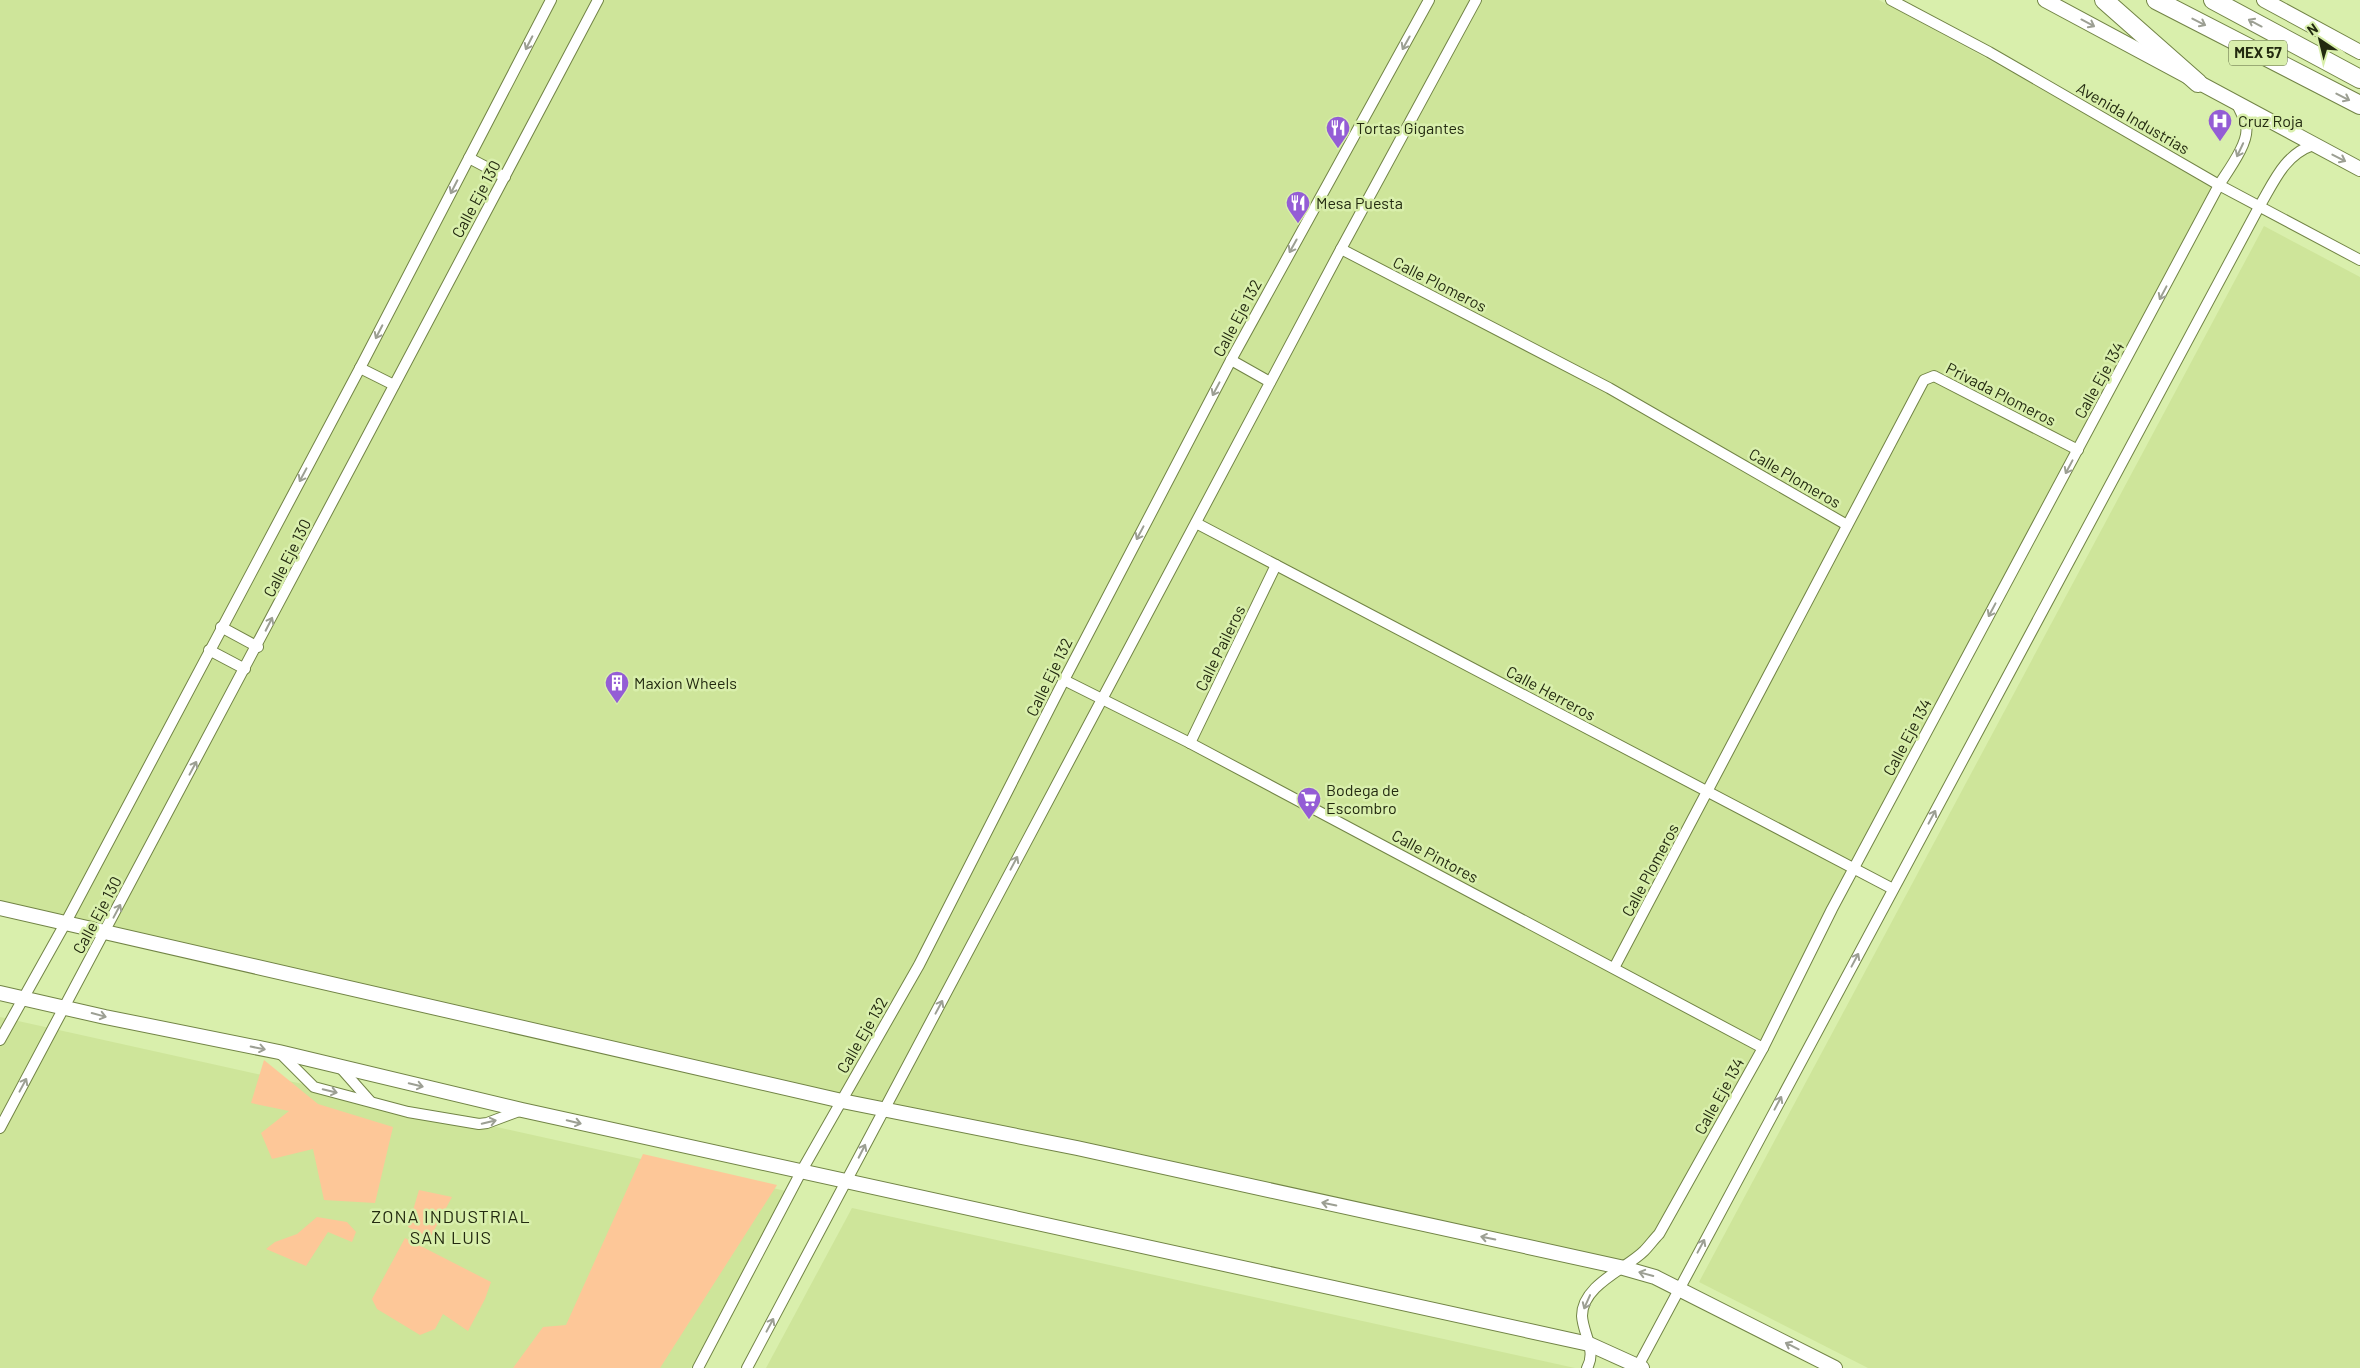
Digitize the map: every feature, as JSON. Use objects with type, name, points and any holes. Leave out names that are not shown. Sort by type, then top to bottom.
[{"type":"highway","points":[[2104,0],[2198,83]]},
{"type":"highway","name":"MEX 57","points":[[2156,0],[2360,105]]},
{"type":"highway","name":"MEX 57","points":[[2213,0],[2360,79]]},
{"type":"street","name":"Calle Eje 130","points":[[0,1040],[66,922],[360,368],[551,0]]},
{"type":"street","name":"Calle Eje 130","points":[[0,1128],[258,647],[598,0]]},
{"type":"street","name":"Calle Eje 132","points":[[698,1368],[801,1172],[919,965],[1064,680],[1231,360],[1429,0]]},
{"type":"street","points":[[747,1368],[1101,698],[1196,524],[1340,249],[1476,0]]},
{"type":"street","name":"Avenida Industrias","points":[[1892,0],[1989,52],[2219,185],[2360,260]]},
{"type":"street","points":[[2045,0],[2360,170]]},
{"type":"street","points":[[2264,0],[2360,52]]},
{"type":"street","name":"Calle Eje 134","points":[[1587,1368],[1591,1355],[1582,1316],[1590,1295],[1620,1268],[1643,1252],[1658,1234],[1764,1048],[1853,869],[2219,185],[2238,154],[2246,137],[2247,127],[2238,104]]},
{"type":"street","points":[[0,993],[65,1006],[105,1017],[279,1052],[522,1110],[1589,1344],[1639,1367],[1678,1289],[2259,207],[2286,160],[2300,150],[2313,145]]},
{"type":"street","points":[[469,158],[505,177]]},
{"type":"street","name":"Calle Plomeros","points":[[1340,249],[1609,388],[1847,525],[1708,793],[1614,968]]},
{"type":"street","points":[[1231,360],[1270,382]]},
{"type":"street","points":[[360,368],[394,385]]},
{"type":"street","name":"Privada Plomeros","points":[[1847,525],[1924,380],[1930,376],[1934,376],[2078,450]]},
{"type":"street","name":"Calle Herreros","points":[[1196,524],[1893,889]]},
{"type":"street","name":"Calle Paileros","points":[[1190,743],[1276,565]]},
{"type":"street","points":[[221,627],[258,647]]},
{"type":"street","points":[[209,650],[246,668]]},
{"type":"street","name":"Calle Pintores","points":[[1064,680],[1190,743],[1764,1048]]},
{"type":"street","points":[[0,908],[842,1101],[1086,1150],[1620,1268],[1655,1277],[1836,1368]]},
{"type":"street","points":[[279,1052],[314,1088],[408,1112],[479,1124],[487,1123],[522,1110]]},
{"type":"street","points":[[339,1066],[370,1101]]},
{"type":"shaded area","points":[[0,0],[1879,0],[2219,185],[1659,1234],[1620,1267],[0,913]]},
{"type":"shaded area","points":[[2264,226],[2360,277],[2360,1368],[1868,1368],[1699,1282]]},
{"type":"shaded area","points":[[0,1017],[786,1191],[691,1368],[0,1368]]},
{"type":"shaded area","points":[[264,1060],[318,1104],[393,1127],[375,1203],[324,1200],[313,1149],[272,1159],[261,1133],[289,1111],[251,1103]]},
{"type":"shaded area","points":[[643,1154],[777,1185],[660,1368],[513,1368],[543,1327],[566,1325]]},
{"type":"shaded area","points":[[419,1190],[452,1197],[430,1238],[408,1227]]},
{"type":"shaded area","points":[[852,1208],[1575,1368],[766,1368]]},
{"type":"shaded area","points":[[317,1217],[347,1222],[356,1232],[352,1242],[328,1232],[306,1266],[266,1249],[275,1242],[297,1234]]},
{"type":"shaded area","points":[[405,1238],[491,1282],[485,1299],[468,1331],[443,1314],[435,1329],[420,1335],[377,1309],[372,1299]]},
{"type":"place","name":"Cruz Roja","points":[[2220,142]]},
{"type":"place","name":"Tortas Gigantes","points":[[1338,149]]},
{"type":"place","name":"Mesa Puesta","points":[[1298,224]]},
{"type":"place","name":"Maxion Wheels","points":[[617,704]]},
{"type":"place","name":"Bodega de Escombro","points":[[1309,820]]},
{"type":"district","name":"ZONA INDUSTRIAL SAN LUIS","points":[[451,1227]]}]
